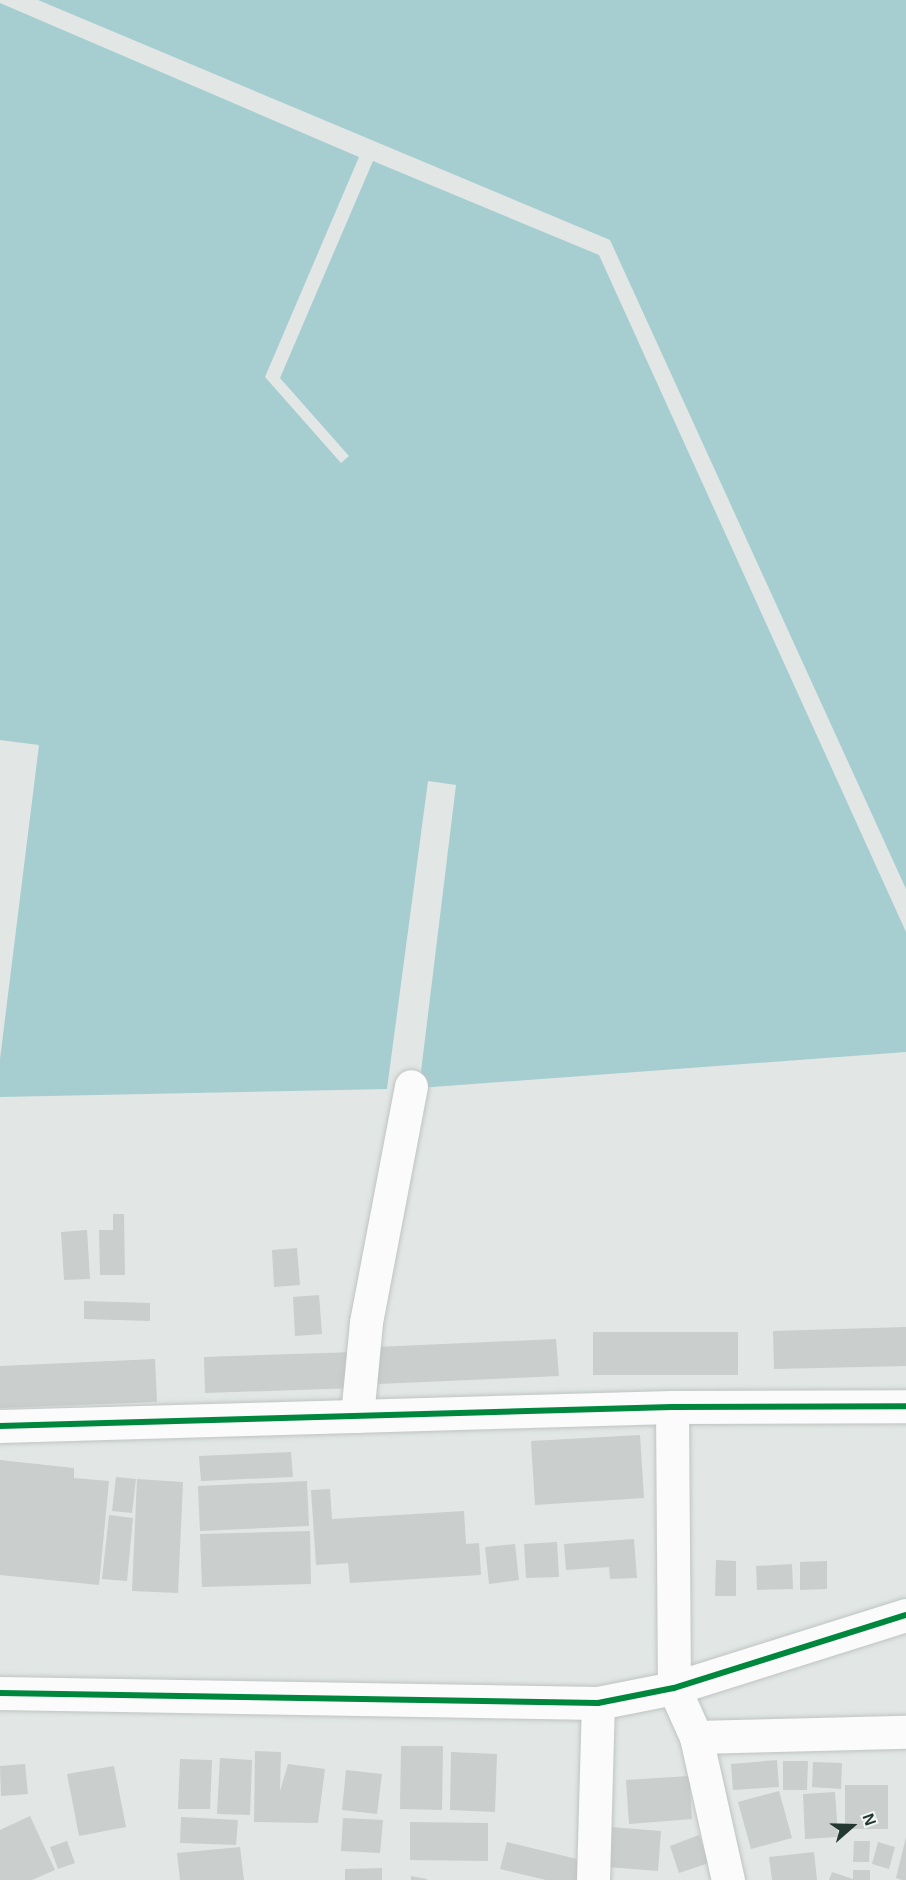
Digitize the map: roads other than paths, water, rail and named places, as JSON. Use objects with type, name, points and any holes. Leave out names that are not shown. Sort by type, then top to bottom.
[{"type":"street","points":[[357,1416],[366,1322],[411,1086]]},
{"type":"street","points":[[0,1426],[672,1407],[906,1406]]},
{"type":"street","points":[[672,1407],[674,1688],[696,1737],[728,1880]]},
{"type":"street","points":[[0,1693],[597,1703],[674,1688],[906,1615]]},
{"type":"street","points":[[593,1880],[597,1703]]},
{"type":"street","points":[[696,1737],[906,1732]]},
{"type":"water","points":[[38,0],[906,0],[906,889],[610,240]]},
{"type":"water","points":[[0,3],[359,157],[265,377],[341,463],[349,456],[280,378],[373,161],[599,255],[906,932],[906,1052],[419,1088],[456,785],[428,781],[387,1089],[0,1097],[0,1059],[39,745],[0,740]]}]
